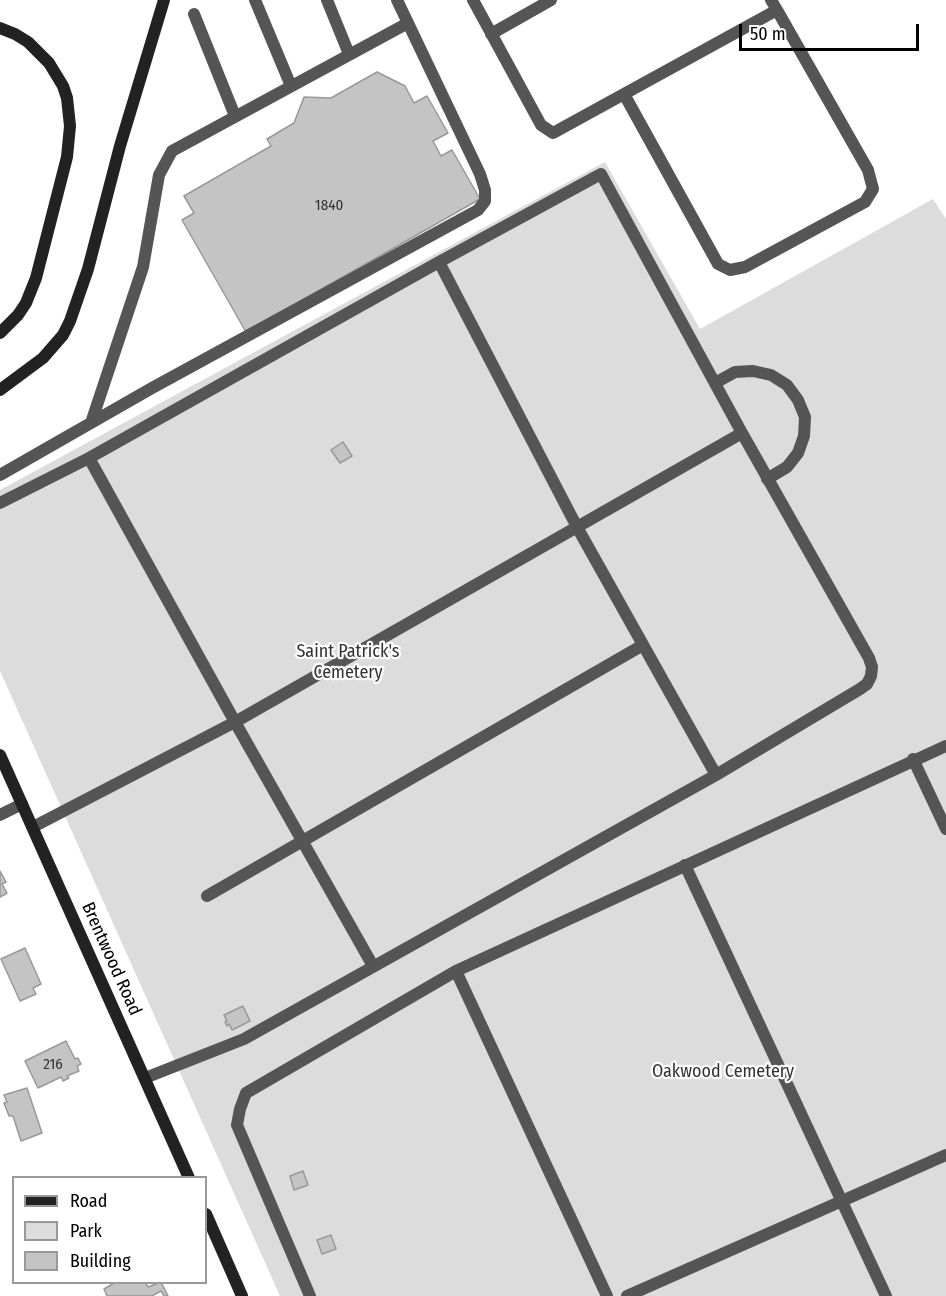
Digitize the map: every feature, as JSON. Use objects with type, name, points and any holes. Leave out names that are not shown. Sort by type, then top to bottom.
[{"type":"main road","points":[[0,390],[30,369],[54,347],[63,335],[76,307],[120,146],[164,0]]},
{"type":"main road","points":[[0,28],[28,42],[49,63],[67,98],[70,126],[67,156],[36,278],[26,303],[18,315],[0,333]]},
{"type":"main road","name":"Brentwood Road","points":[[0,755],[188,1176]]},
{"type":"main road","points":[[207,1216],[242,1296]]},
{"type":"street","points":[[255,0],[291,86]]},
{"type":"street","points":[[327,0],[349,54]]},
{"type":"street","points":[[0,475],[478,210],[484,201],[485,190],[480,174],[397,0]]},
{"type":"street","points":[[473,0],[541,125],[553,133],[624,94],[774,5],[868,170],[873,189],[865,202],[855,208],[745,267],[730,270],[718,264],[624,94]]},
{"type":"street","points":[[491,34],[551,0]]},
{"type":"street","points":[[194,14],[235,116]]},
{"type":"street","points":[[91,423],[143,267],[159,175],[172,151],[408,23]]},
{"type":"street","points":[[0,503],[89,458],[601,174],[872,667],[867,684],[860,689],[716,775],[244,1039],[145,1078]]},
{"type":"street","points":[[440,262],[577,527],[716,775]]},
{"type":"street","points":[[715,383],[735,372],[753,371],[771,375],[787,385],[798,400],[805,417],[804,436],[798,453],[787,467],[767,478]]},
{"type":"street","points":[[33,827],[235,722],[742,433]]},
{"type":"street","points":[[89,458],[373,966]]},
{"type":"street","points":[[207,896],[643,645]]},
{"type":"street","points":[[310,1296],[237,1125],[246,1093],[456,971],[946,746]]},
{"type":"street","points":[[914,759],[946,829]]},
{"type":"street","points":[[0,815],[22,804]]},
{"type":"street","points":[[685,865],[886,1296]]},
{"type":"street","points":[[456,971],[607,1296]]},
{"type":"street","points":[[627,1296],[946,1155]]},
{"type":"green space","name":"Saint Patrick's Cemetery","points":[[605,162],[700,329],[933,199],[946,219],[946,1296],[280,1296],[0,671],[0,490]]},
{"type":"building","points":[[377,72],[405,86],[414,103],[427,96],[448,133],[433,141],[441,156],[452,150],[480,199],[246,332],[182,220],[194,213],[184,196],[271,146],[267,139],[294,123],[304,97],[331,98]]},
{"type":"building","points":[[343,442],[352,456],[340,463],[331,450]]},
{"type":"building","points":[[0,871],[6,882],[2,884],[7,893],[0,897]]},
{"type":"building","points":[[25,948],[41,984],[33,988],[36,994],[20,1001],[1,959]]},
{"type":"building","points":[[243,1006],[250,1021],[232,1030],[229,1024],[227,1026],[224,1015]]},
{"type":"building","points":[[66,1041],[75,1059],[78,1058],[81,1064],[77,1066],[79,1071],[67,1076],[69,1078],[63,1081],[61,1077],[38,1088],[25,1061]]},
{"type":"building","points":[[27,1088],[42,1133],[21,1141],[13,1116],[9,1116],[4,1103],[7,1102],[4,1095]]},
{"type":"building","points":[[303,1171],[308,1185],[294,1190],[290,1176]]},
{"type":"building","points":[[331,1235],[336,1249],[322,1254],[317,1240]]},
{"type":"building","points":[[113,1284],[146,1284],[148,1287],[162,1284],[168,1296],[164,1296],[161,1291],[152,1296],[107,1296],[104,1289]]},
{"type":"park label","name":"Oakwood Cemetery","points":[[723,1072]]}]
